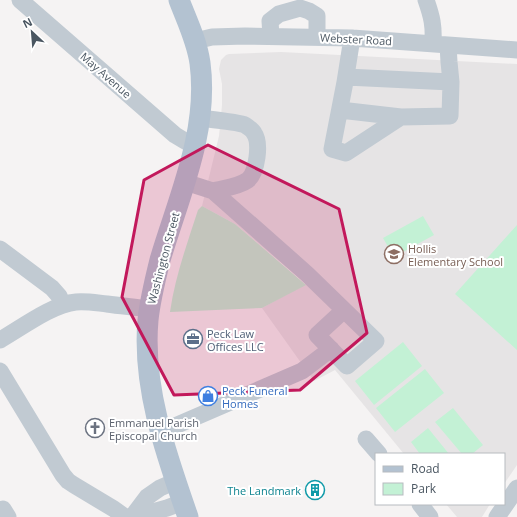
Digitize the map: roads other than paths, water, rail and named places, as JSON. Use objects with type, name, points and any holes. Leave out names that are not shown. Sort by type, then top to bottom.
[{"type":"main road","name":"Washington Street","points":[[179,0],[195,41],[200,62],[202,83],[200,118],[195,145],[185,182],[157,272],[149,309],[147,332],[148,358],[152,388],[161,432],[167,456],[185,510]]},
{"type":"street","name":"May Avenue","points":[[20,0],[175,135],[185,142],[195,145]]},
{"type":"street","points":[[340,110],[401,117],[450,116],[451,82],[449,62],[434,31],[426,0]]},
{"type":"street","points":[[271,36],[270,21],[279,14],[300,8],[309,11],[316,16],[317,37]]},
{"type":"street","name":"Webster Road","points":[[195,41],[205,38],[219,37],[317,37],[352,38],[517,50]]},
{"type":"street","points":[[352,38],[346,79],[332,149],[346,153],[401,117]]},
{"type":"street","points":[[346,79],[451,82]]},
{"type":"street","points":[[200,118],[244,124],[255,134],[257,144],[257,162],[249,179],[240,184],[213,191]]},
{"type":"street","points":[[185,182],[213,191],[307,274],[376,341],[347,366],[317,335],[344,310]]},
{"type":"street","points":[[0,249],[52,288],[59,296],[63,305]]},
{"type":"street","points":[[0,340],[45,313],[63,305],[82,301],[149,309]]},
{"type":"street","points":[[161,432],[302,371],[330,349]]},
{"type":"street","points":[[0,371],[68,481],[125,517]]},
{"type":"street","points":[[366,439],[378,453]]},
{"type":"street","points":[[133,517],[150,494],[176,481]]},
{"type":"street","points":[[497,517],[517,488]]},
{"type":"street","points":[[421,505],[430,517]]},
{"type":"street","points":[[133,517],[167,508],[185,510]]},
{"type":"place","name":"Hollis Elementary School","points":[[394,254]]},
{"type":"place","name":"Peck Law Offices LLC","points":[[193,339]]},
{"type":"place","name":"Peck Funeral Homes","points":[[208,396]]},
{"type":"place","name":"Emmanuel Parish Episcopal Church","points":[[95,428]]},
{"type":"place","name":"The Landmark","points":[[315,490]]}]
